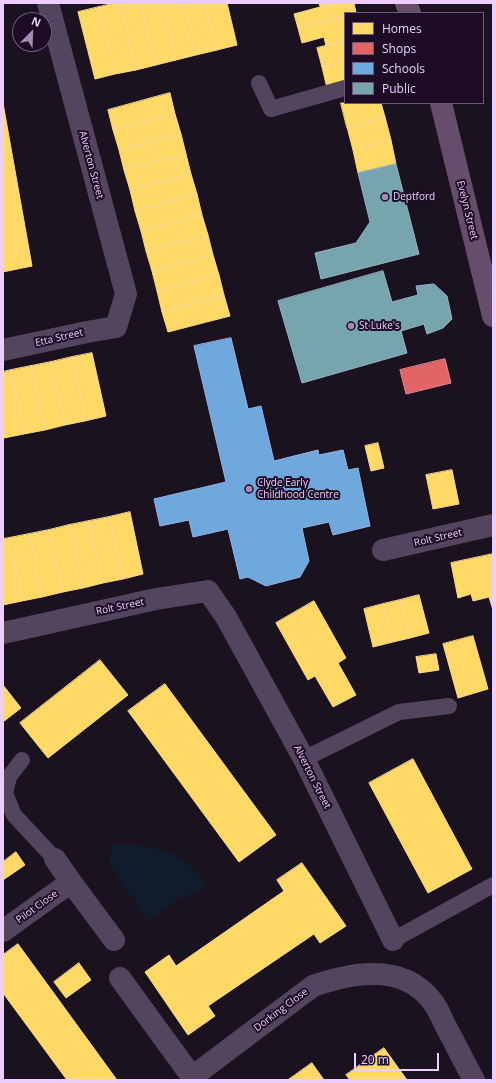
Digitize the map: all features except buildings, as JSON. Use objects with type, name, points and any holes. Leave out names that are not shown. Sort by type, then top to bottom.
[{"type":"main road","name":"Evelyn Street","points":[[441,104],[493,316]]},
{"type":"street","name":"Alverton Street","points":[[48,3],[126,294],[116,327]]},
{"type":"street","name":"Etta Street","points":[[3,350],[116,327]]},
{"type":"street","name":"Rolt Street","points":[[384,550],[493,525]]},
{"type":"street","name":"Rolt Street","points":[[3,633],[156,599],[208,591],[226,617]]},
{"type":"street","name":"Alverton Street","points":[[226,617],[304,759],[393,940]]},
{"type":"street","points":[[55,859],[114,940]]},
{"type":"street","name":"Pilot Close","points":[[3,931],[71,882]]},
{"type":"street","name":"Dorking Close","points":[[120,978],[192,1077],[313,986],[329,980],[366,974],[390,974],[414,983],[433,1001],[474,1080]]},
{"type":"lane","points":[[259,83],[271,109],[344,88]]},
{"type":"lane","points":[[304,759],[399,712],[449,706]]},
{"type":"lane","points":[[22,760],[9,777],[5,793],[14,815],[55,859]]},
{"type":"lane","points":[[393,940],[493,885]]},
{"type":"shaded area","points":[[115,843],[167,851],[188,863],[203,877],[203,887],[195,893],[177,899],[149,921],[109,863],[110,852]]},
{"type":"place","name":"Deptford","points":[[385,197]]},
{"type":"place","name":"St Luke's","points":[[351,326]]},
{"type":"place","name":"Clyde Early Childhood Centre","points":[[249,489]]}]
